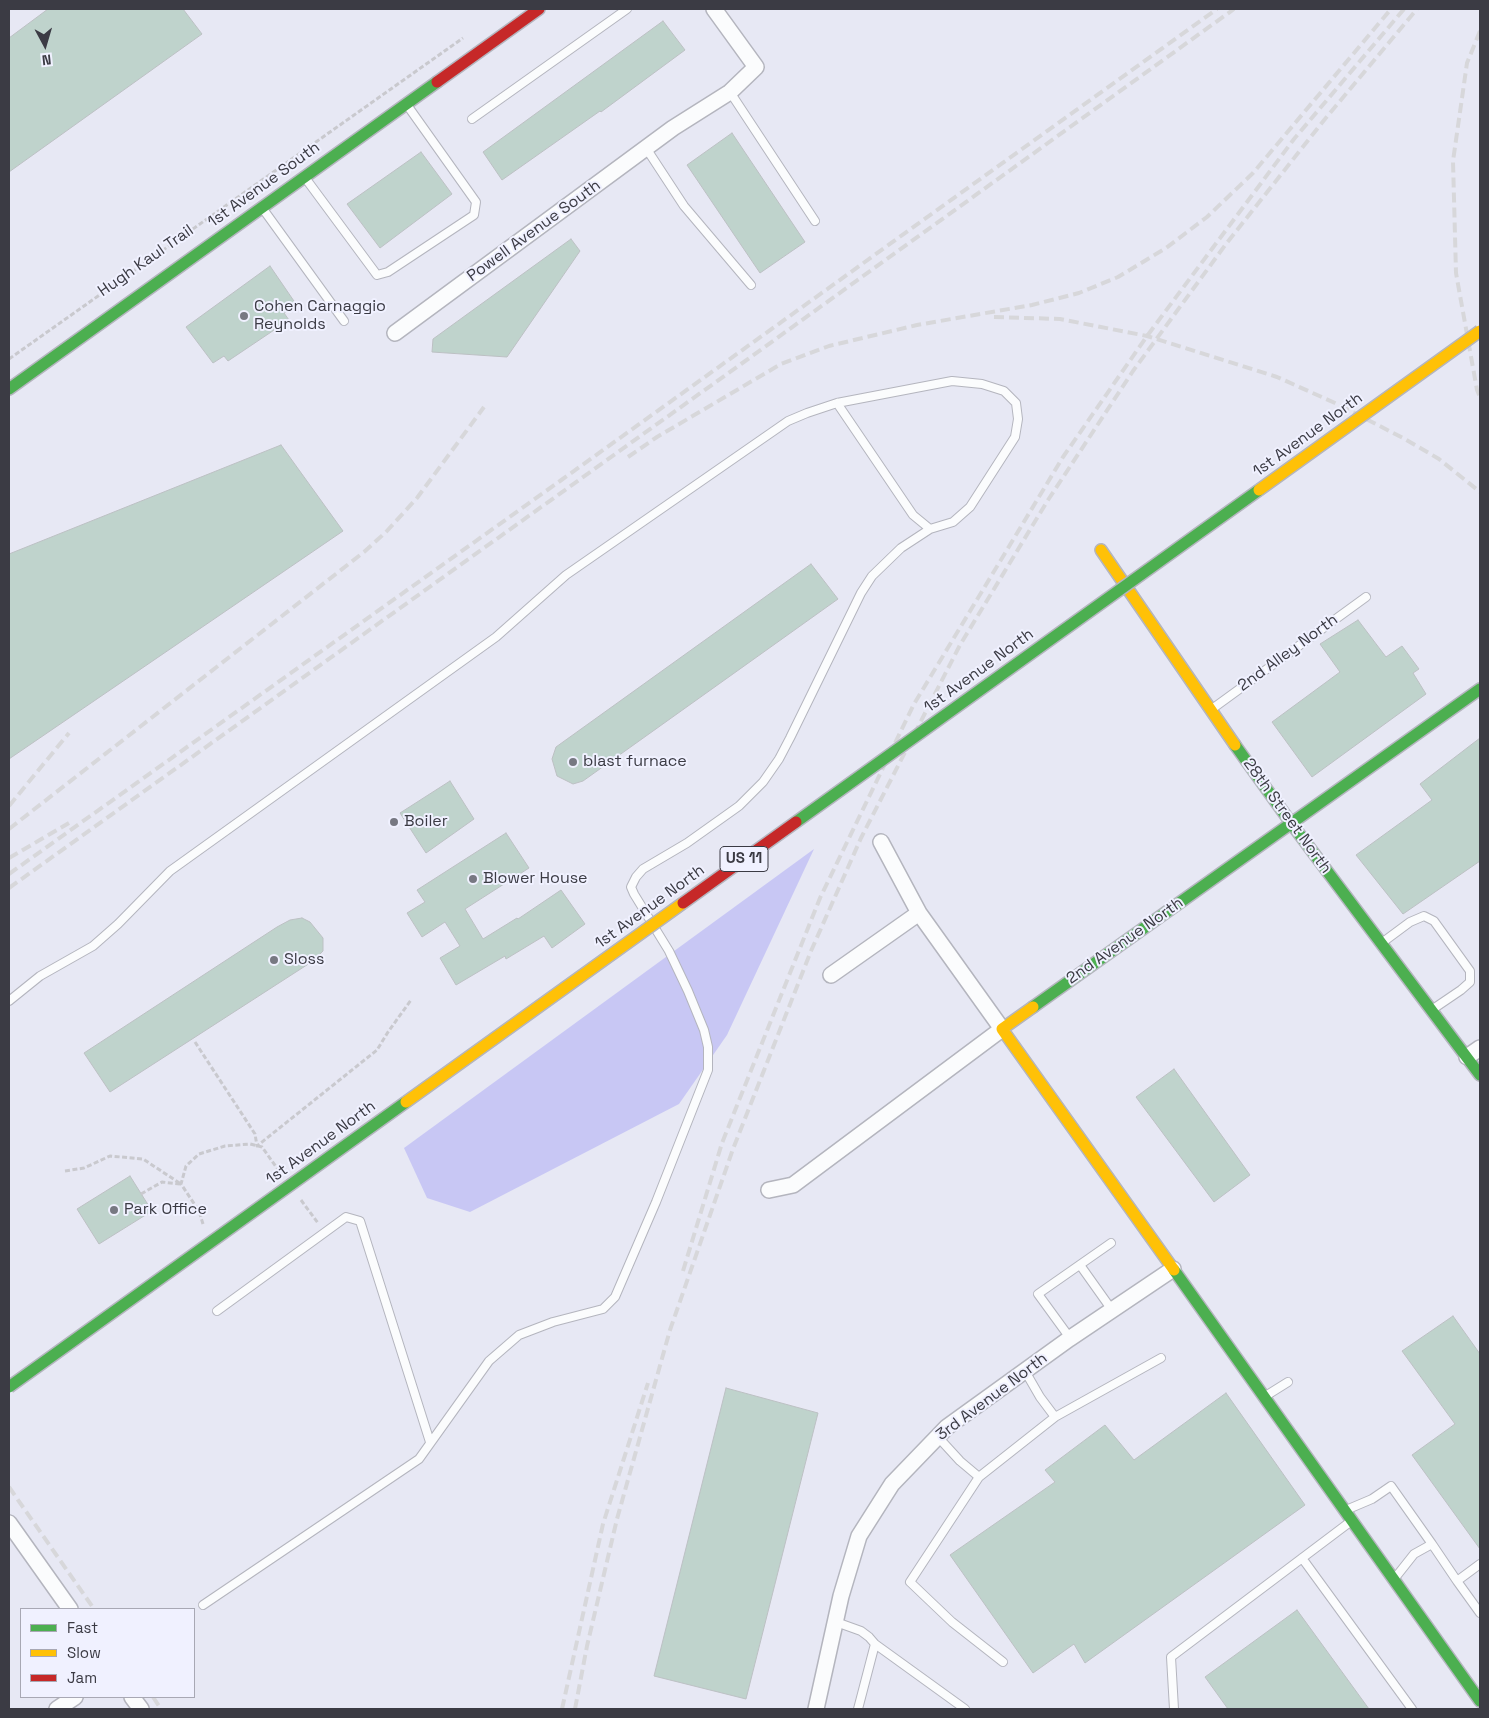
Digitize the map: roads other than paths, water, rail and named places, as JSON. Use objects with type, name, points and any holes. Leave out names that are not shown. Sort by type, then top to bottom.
[{"type":"street","name":"1st Avenue South","points":[[9,389],[539,9]]},
{"type":"street","name":"Powell Avenue South","points":[[395,334],[673,128],[730,92],[756,67],[714,9]]},
{"type":"street","name":"1st Avenue North","points":[[9,1387],[1480,331]]},
{"type":"street","name":"28th Street North","points":[[1101,550],[1210,710],[1291,823],[1480,1075]]},
{"type":"street","name":"2nd Avenue North","points":[[769,1190],[793,1185],[1002,1028],[1480,689]]},
{"type":"street","points":[[881,842],[919,913],[1480,1701]]},
{"type":"street","points":[[831,975],[919,913]]},
{"type":"street","points":[[1467,1057],[1480,1048]]},
{"type":"street","name":"3rd Avenue North","points":[[816,1709],[841,1596],[859,1536],[892,1484],[947,1427],[1070,1338],[1173,1269]]},
{"type":"street","points":[[9,1522],[69,1608]]},
{"type":"street","points":[[57,1709],[74,1698]]},
{"type":"street","points":[[133,1698],[141,1709]]},
{"type":"lane","points":[[472,119],[627,9]]},
{"type":"lane","points":[[730,92],[815,221]]},
{"type":"lane","points":[[304,177],[377,275],[388,272],[474,215],[476,202],[406,104]]},
{"type":"lane","points":[[646,148],[684,206],[750,285]]},
{"type":"lane","points":[[262,207],[344,321]]},
{"type":"lane","points":[[9,1001],[40,976],[93,946],[118,924],[170,871],[496,638],[566,575],[788,421],[837,403],[952,381],[982,384],[1004,391],[1016,402],[1018,419],[1015,437],[970,507],[953,522],[930,529],[901,548],[872,576],[861,593],[779,760],[763,782],[739,806],[687,843],[643,869],[631,887],[669,952],[688,991],[704,1030],[708,1047],[708,1070],[656,1202],[616,1296],[603,1309],[552,1322],[519,1335],[489,1361],[419,1459],[203,1605]]},
{"type":"lane","points":[[837,403],[913,515],[930,529]]},
{"type":"lane","name":"2nd Alley North","points":[[1210,710],[1366,597]]},
{"type":"lane","points":[[1381,943],[1410,922],[1424,916],[1434,921],[1470,971],[1470,982],[1432,1010]]},
{"type":"lane","points":[[217,1311],[346,1217],[360,1221],[430,1442]]},
{"type":"lane","points":[[1070,1338],[1038,1294],[1111,1243]]},
{"type":"lane","points":[[1080,1264],[1112,1310]]},
{"type":"lane","points":[[1003,1662],[952,1622],[910,1582],[979,1477],[1055,1417],[1161,1358]]},
{"type":"lane","points":[[1025,1371],[1040,1397],[1055,1417]]},
{"type":"lane","points":[[1264,1397],[1288,1382]]},
{"type":"lane","points":[[938,1437],[960,1461],[979,1477]]},
{"type":"lane","points":[[1345,1510],[1372,1499],[1391,1486],[1480,1613]]},
{"type":"lane","points":[[1174,1709],[1171,1657],[1352,1520]]},
{"type":"lane","points":[[1394,1579],[1414,1554],[1432,1544]]},
{"type":"lane","points":[[1302,1558],[1412,1709]]},
{"type":"lane","points":[[1457,1581],[1480,1564]]},
{"type":"lane","points":[[836,1622],[861,1631],[870,1637],[875,1644],[965,1709]]},
{"type":"lane","points":[[858,1709],[875,1644]]},
{"type":"railway","points":[[9,874],[1217,9]]},
{"type":"railway","points":[[9,888],[1234,9]]},
{"type":"railway","points":[[628,457],[657,437],[781,364],[829,346],[917,325],[1032,305],[1079,293],[1118,277],[1166,248],[1207,217],[1253,173],[1391,9]]},
{"type":"railway","points":[[683,1271],[722,1143],[820,898],[914,704],[1063,457],[1147,336],[1294,139],[1404,9]]},
{"type":"railway","points":[[575,1709],[587,1646],[617,1519],[670,1330],[733,1149],[811,951],[861,838],[960,645],[1048,500],[1133,371],[1226,244],[1325,119],[1417,9]]},
{"type":"railway","points":[[1480,31],[1467,63],[1453,161],[1456,273],[1477,390],[1480,397]]},
{"type":"railway","points":[[994,317],[1060,319],[1147,336],[1277,377],[1335,403],[1403,438],[1439,459],[1480,492]]},
{"type":"railway","points":[[9,829],[364,552],[386,532],[417,498],[484,407]]},
{"type":"railway","points":[[9,806],[69,733]]},
{"type":"railway","points":[[9,858],[69,823]]},
{"type":"railway","points":[[562,1709],[603,1524],[648,1383]]},
{"type":"railway","points":[[9,1487],[93,1608]]},
{"type":"railway","points":[[154,1698],[161,1709]]},
{"type":"place","name":"Cohen Carnaggio Reynolds","points":[[244,316]]},
{"type":"place","name":"blast furnace","points":[[573,762]]},
{"type":"place","name":"Boiler","points":[[394,822]]},
{"type":"place","name":"Blower House","points":[[473,879]]},
{"type":"place","name":"Sloss","points":[[274,960]]},
{"type":"place","name":"Park Office","points":[[114,1210]]}]
